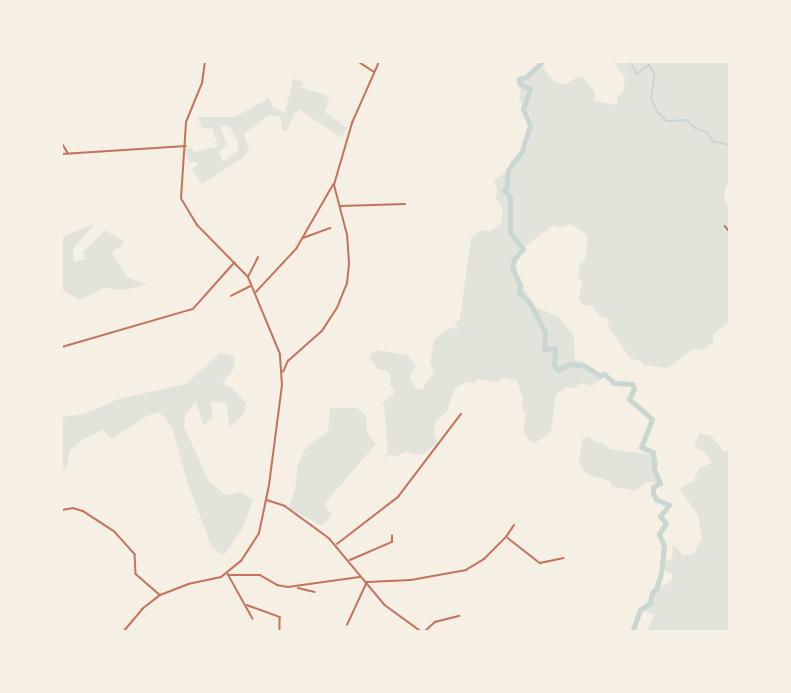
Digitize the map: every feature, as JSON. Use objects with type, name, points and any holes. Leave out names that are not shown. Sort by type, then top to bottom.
[{"type":"street","points":[[205,62],[202,83],[187,115],[182,202],[202,231],[248,277],[280,354],[283,372],[267,500],[256,540],[228,574]]},
{"type":"street","points":[[358,62],[375,72]]},
{"type":"street","points":[[255,293],[296,249],[334,185],[352,123],[379,62]]},
{"type":"street","points":[[62,143],[68,153]]},
{"type":"street","points":[[62,154],[186,146]]},
{"type":"street","points":[[283,372],[288,361],[322,331],[345,290],[349,272],[349,251],[345,221],[334,185]]},
{"type":"street","points":[[339,206],[405,204]]},
{"type":"street","points":[[725,226],[729,232]]},
{"type":"street","points":[[302,238],[330,228]]},
{"type":"street","points":[[248,277],[258,257]]},
{"type":"street","points":[[62,347],[189,311],[198,305],[234,262]]},
{"type":"street","points":[[231,296],[252,286]]},
{"type":"street","points":[[336,544],[398,497],[461,414]]},
{"type":"street","points":[[267,500],[282,504],[300,515],[336,544],[366,584],[395,613],[423,632],[435,622],[459,616]]},
{"type":"street","points":[[62,510],[70,508],[83,511],[110,527],[135,554],[136,574],[160,595]]},
{"type":"street","points":[[347,626],[366,584],[372,581],[411,580],[466,570],[483,559],[506,537],[514,525]]},
{"type":"street","points":[[348,561],[392,542],[392,536]]},
{"type":"street","points":[[506,537],[540,563],[563,558]]},
{"type":"street","points":[[228,574],[253,619]]},
{"type":"street","points":[[123,632],[142,609],[160,595],[228,574],[260,575],[277,585],[315,592]]},
{"type":"street","points":[[296,587],[360,577]]},
{"type":"street","points":[[247,605],[280,617],[280,632]]},
{"type":"shaded area","points":[[613,62],[729,62],[730,183],[726,186],[724,199],[730,207],[729,322],[714,333],[713,342],[702,350],[693,349],[667,368],[644,365],[640,360],[631,359],[608,327],[609,318],[600,317],[592,306],[583,305],[579,300],[582,282],[578,276],[580,263],[585,259],[588,236],[571,224],[561,227],[552,226],[516,253],[514,265],[516,264],[519,280],[536,308],[558,316],[574,336],[575,360],[584,361],[584,367],[603,378],[591,386],[582,383],[576,388],[567,387],[556,394],[551,431],[535,443],[531,442],[523,432],[526,414],[522,408],[523,399],[517,380],[503,378],[498,382],[479,379],[474,383],[465,382],[454,389],[447,412],[436,420],[434,433],[437,443],[422,455],[404,452],[398,456],[389,455],[383,458],[388,451],[384,405],[381,404],[393,395],[394,390],[390,385],[391,376],[387,371],[378,369],[370,359],[371,354],[376,350],[408,355],[416,365],[409,378],[417,389],[422,389],[434,372],[430,363],[434,340],[449,328],[458,329],[455,323],[460,319],[471,238],[482,230],[491,231],[501,223],[503,210],[496,199],[497,190],[494,180],[509,169],[511,160],[521,152],[522,143],[528,139],[531,116],[519,100],[522,77],[538,66],[542,66],[554,82],[568,84],[578,76],[583,77],[595,92],[594,101],[616,105],[618,96],[623,92],[625,78]]},
{"type":"shaded area","points":[[293,79],[304,82],[302,88],[326,95],[329,101],[325,112],[347,128],[342,138],[300,110],[294,113],[287,131],[283,131],[280,117],[268,115],[244,134],[249,149],[244,157],[202,184],[192,169],[198,165],[196,162],[189,162],[185,149],[191,148],[195,152],[218,146],[212,128],[202,128],[197,117],[235,117],[269,98],[273,107],[285,113]],"holes":[[[229,126],[238,142],[238,151],[223,162],[219,152],[227,144],[220,127]]]},
{"type":"shaded area","points":[[94,224],[73,249],[74,262],[86,259],[83,252],[105,230],[125,242],[112,253],[127,277],[147,284],[125,290],[103,288],[81,300],[64,291],[62,286],[62,237]]},
{"type":"shaded area","points":[[220,353],[233,355],[235,367],[222,384],[231,387],[246,403],[244,414],[229,427],[227,403],[211,402],[213,417],[203,426],[196,402],[186,413],[184,426],[208,480],[225,495],[241,492],[253,500],[243,528],[224,555],[212,548],[186,478],[173,431],[165,417],[157,412],[143,418],[112,439],[103,430],[83,439],[70,450],[66,469],[62,470],[62,417],[85,414],[118,399],[186,384]]},
{"type":"shaded area","points":[[330,408],[357,408],[366,415],[367,432],[376,444],[324,504],[332,515],[322,526],[289,508],[296,485],[297,468],[306,447],[328,432]]},
{"type":"shaded area","points":[[700,433],[711,436],[724,452],[729,449],[729,631],[647,631],[654,614],[644,611],[648,599],[654,588],[664,586],[672,580],[672,574],[666,572],[662,564],[672,559],[673,544],[683,555],[694,554],[702,538],[698,515],[680,489],[694,480],[700,467],[712,463],[705,453],[694,446]]},
{"type":"shaded area","points":[[588,436],[596,442],[605,444],[609,449],[655,455],[659,460],[657,470],[661,479],[655,483],[646,482],[636,490],[613,487],[609,481],[587,474],[579,463],[582,440]]},
{"type":"waterway","points":[[542,62],[526,77],[519,79],[520,84],[530,89],[523,109],[530,125],[522,151],[508,170],[507,186],[504,190],[510,197],[510,232],[523,249],[514,259],[512,267],[520,285],[519,292],[531,305],[545,332],[544,349],[555,348],[554,365],[558,370],[570,364],[585,366],[599,375],[604,374],[614,383],[632,384],[634,389],[629,399],[652,419],[641,447],[653,452],[654,469],[660,483],[653,487],[653,493],[656,499],[669,505],[660,516],[666,523],[659,534],[664,546],[661,573],[650,603],[640,610],[632,632]]},
{"type":"waterway","points":[[631,62],[637,74],[649,65],[655,73],[652,99],[657,111],[667,121],[687,120],[695,128],[707,132],[713,141],[730,145]]}]
